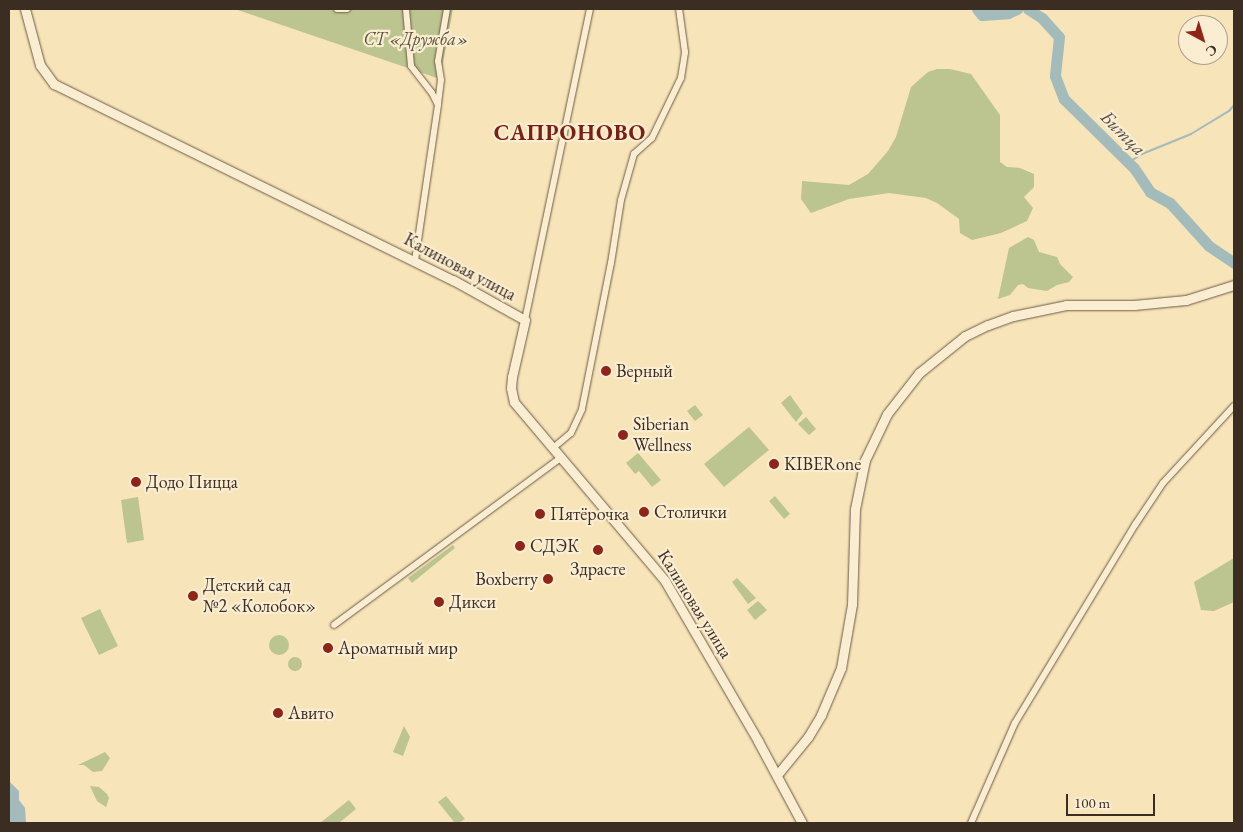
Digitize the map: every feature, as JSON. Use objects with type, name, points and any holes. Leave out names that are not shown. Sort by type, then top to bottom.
[{"type":"street","name":"Калиновая улица","points":[[25,9],[40,65],[54,84],[414,261],[524,320],[512,377],[512,395],[518,407],[665,581],[777,775],[802,823]]},
{"type":"street","points":[[337,9],[347,9]]},
{"type":"street","points":[[406,9],[411,66],[432,93],[438,105]]},
{"type":"street","points":[[414,261],[438,105],[441,80],[438,61],[447,9]]},
{"type":"street","points":[[524,320],[590,9]]},
{"type":"street","points":[[554,448],[571,433],[582,409],[611,263],[620,200],[634,154],[652,138],[681,78],[685,52],[679,9]]},
{"type":"street","points":[[777,775],[803,744],[821,715],[841,668],[852,604],[855,509],[865,460],[887,414],[919,373],[965,336],[1013,316],[1066,304],[1134,305],[1178,301],[1234,285]]},
{"type":"street","points":[[971,823],[1016,723],[1135,525],[1163,484],[1234,406]]},
{"type":"street","points":[[334,625],[562,457]]},
{"type":"green space","name":"СТ «Дружба»","points":[[235,9],[453,9],[440,79]]},
{"type":"green space","points":[[937,69],[950,69],[971,74],[1000,115],[1000,162],[1007,167],[1020,168],[1034,174],[1034,187],[1024,197],[1033,208],[1027,221],[1001,233],[972,240],[960,233],[959,219],[937,203],[926,198],[889,193],[849,199],[811,213],[801,199],[802,181],[849,185],[868,174],[888,151],[896,137],[911,87],[928,72]]},
{"type":"green space","points":[[1028,237],[1034,240],[1039,252],[1057,257],[1060,264],[1073,277],[1069,282],[1057,285],[1047,291],[1028,288],[1023,284],[1018,285],[1010,295],[998,299],[1009,248]]},
{"type":"green space","points":[[790,395],[803,413],[796,422],[781,403]]},
{"type":"green space","points":[[695,405],[703,415],[695,421],[687,411]]},
{"type":"green space","points":[[806,417],[816,429],[809,435],[798,424]]},
{"type":"green space","points":[[749,427],[769,450],[724,487],[704,464]]},
{"type":"green space","points":[[638,453],[661,480],[652,487],[639,471],[635,474],[626,463]]},
{"type":"green space","points":[[775,496],[790,514],[784,519],[769,501]]},
{"type":"green space","points":[[138,497],[144,540],[127,543],[121,500]]},
{"type":"green space","points":[[453,545],[455,548],[412,583],[408,578]]},
{"type":"green space","points":[[1234,558],[1234,602],[1214,611],[1201,610],[1194,582]]},
{"type":"green space","points":[[737,578],[756,598],[748,604],[732,582]]},
{"type":"green space","points":[[758,601],[767,610],[755,620],[747,610]]},
{"type":"green space","points":[[100,609],[118,646],[99,655],[81,618]]},
{"type":"green space","points":[[279,635],[286,638],[289,645],[286,652],[279,655],[272,652],[269,645],[272,638]]},
{"type":"green space","points":[[292,657],[298,657],[302,664],[298,671],[292,671],[288,667],[288,661]]},
{"type":"green space","points":[[404,726],[410,737],[403,756],[393,752]]},
{"type":"green space","points":[[105,752],[110,758],[102,771],[93,772],[84,765],[78,765]]},
{"type":"green space","points":[[90,786],[99,787],[107,794],[109,798],[106,807],[97,801]]},
{"type":"green space","points":[[446,796],[465,819],[459,823],[455,823],[438,802]]},
{"type":"green space","points":[[349,800],[356,809],[339,823],[320,823]]},
{"type":"water","points":[[9,781],[19,791],[19,800],[25,808],[26,823],[9,823]]},
{"type":"waterway","name":"Битца","points":[[977,9],[982,15],[1008,13],[1017,9]]},
{"type":"waterway","name":"Битца","points":[[1028,9],[1042,18],[1059,37],[1055,76],[1064,99],[1134,168],[1150,192],[1170,203],[1209,246],[1234,263]]},
{"type":"waterway","points":[[1128,163],[1142,154],[1191,134],[1229,111],[1234,105]]},
{"type":"place","name":"Верный","points":[[606,371]]},
{"type":"place","name":"Siberian Wellness","points":[[623,435]]},
{"type":"place","name":"KIBERone","points":[[774,464]]},
{"type":"place","name":"Додо Пицца","points":[[136,482]]},
{"type":"place","name":"Столички","points":[[644,512]]},
{"type":"place","name":"Пятёрочка","points":[[540,514]]},
{"type":"place","name":"СДЭК","points":[[520,546]]},
{"type":"place","name":"Здрасте","points":[[598,550]]},
{"type":"place","name":"Boxberry","points":[[548,579]]},
{"type":"place","name":"Детский сад №2 «Колобок»","points":[[193,596]]},
{"type":"place","name":"Дикси","points":[[439,602]]},
{"type":"place","name":"Ароматный мир","points":[[328,648]]},
{"type":"place","name":"Авито","points":[[278,713]]},
{"type":"district","name":"САПРОНОВО","points":[[570,133]]}]
